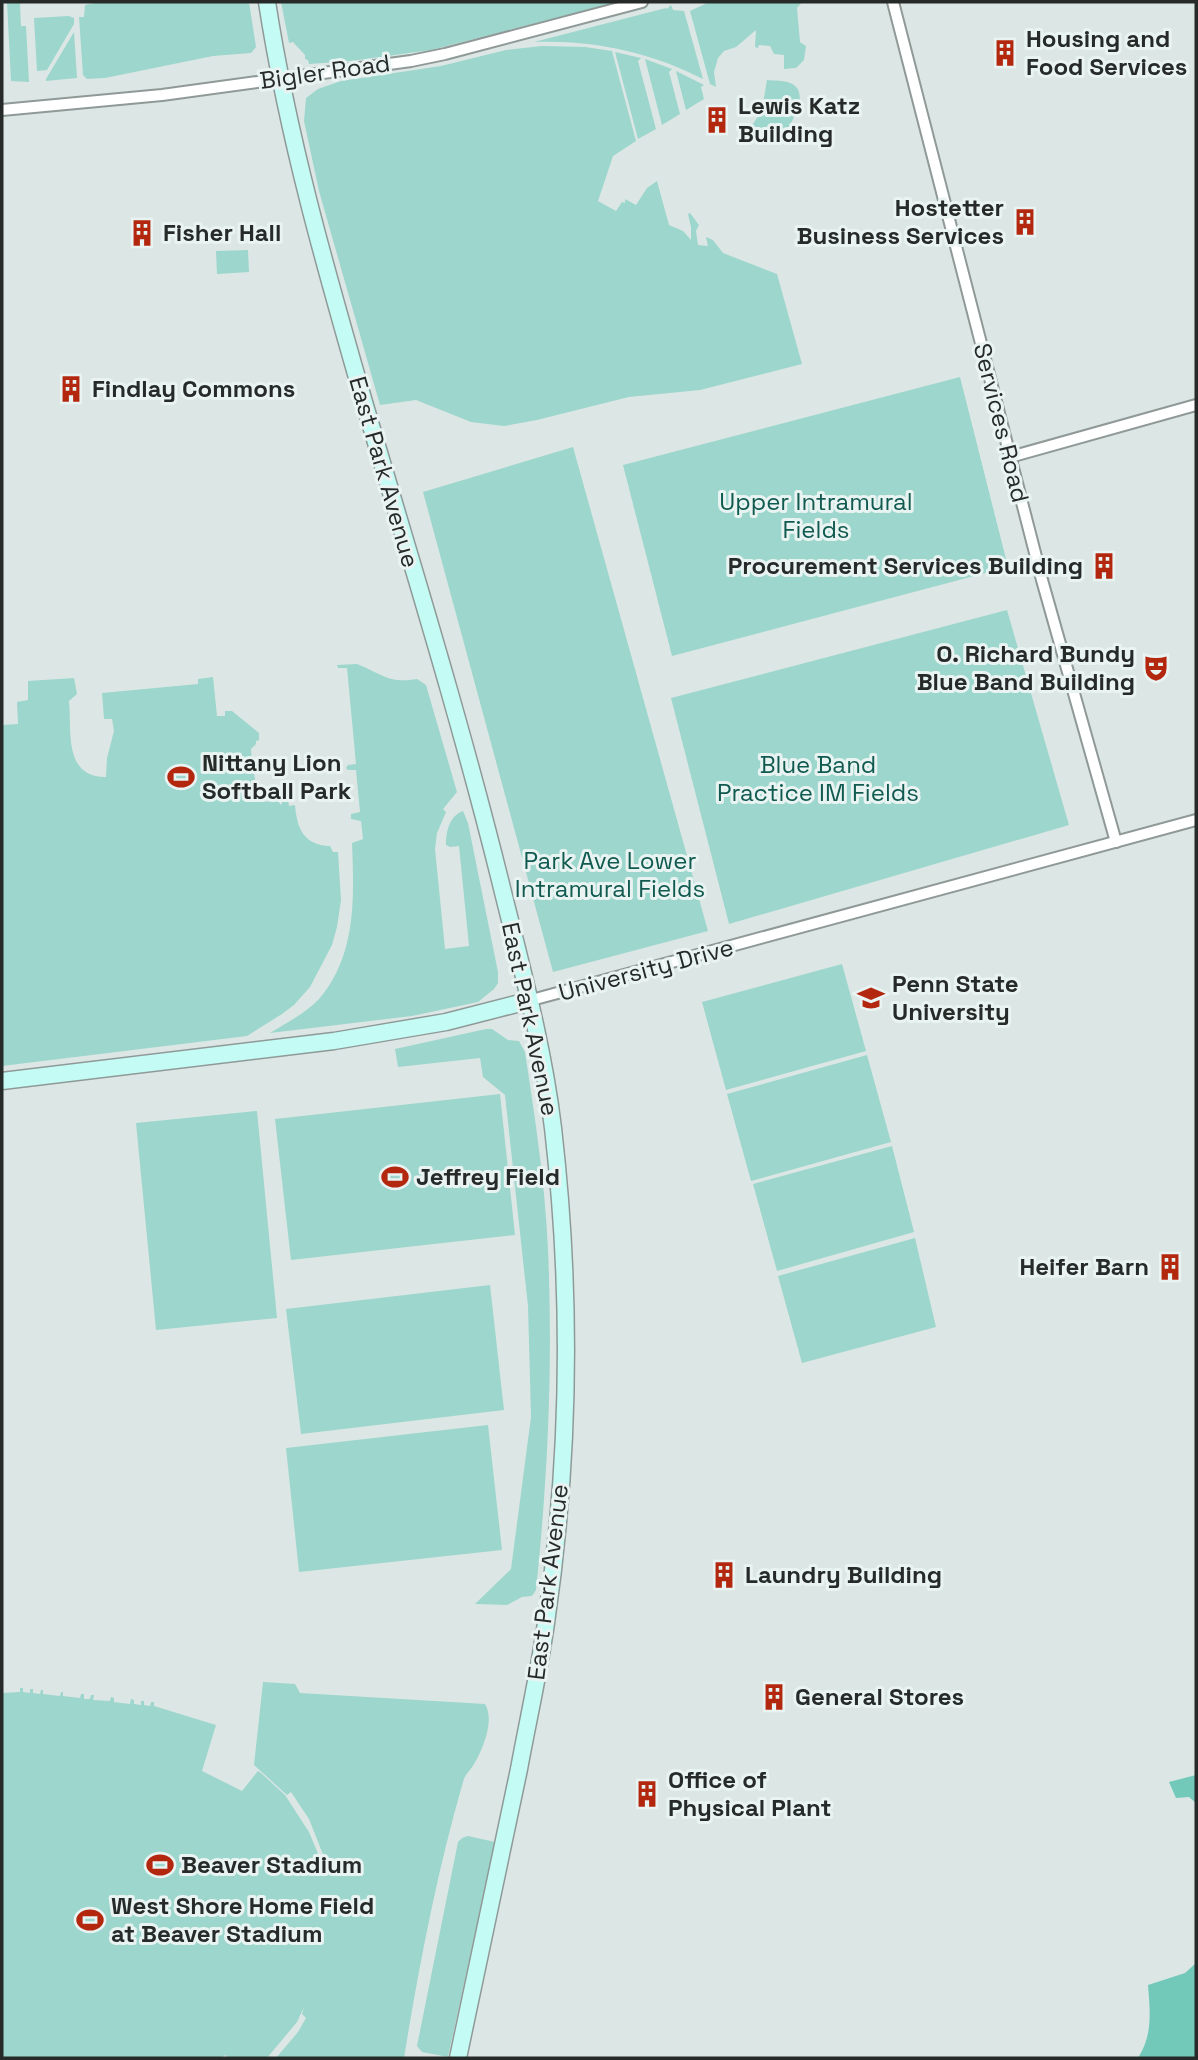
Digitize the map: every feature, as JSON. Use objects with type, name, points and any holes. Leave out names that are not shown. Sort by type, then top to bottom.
[{"type":"main road","name":"East Park Avenue","points":[[267,2],[311,214],[481,804],[547,1087],[560,1204],[565,1331],[562,1467],[554,1565],[538,1673],[458,2058]]},
{"type":"main road","name":"University Drive","points":[[2,1081],[334,1041],[446,1022],[528,1001]]},
{"type":"street","name":"Bigler Road","points":[[2,110],[162,94],[444,54],[642,2]]},
{"type":"street","name":"Services Road","points":[[893,2],[1053,620],[1116,842]]},
{"type":"street","points":[[1010,457],[1196,405]]},
{"type":"street","name":"University Drive","points":[[528,1001],[1196,820]]},
{"type":"green space","points":[[7,2],[23,2],[20,4],[21,26],[26,26],[29,82],[11,81]]},
{"type":"green space","points":[[100,2],[249,2],[256,47],[251,53],[213,56],[105,78],[87,79],[83,75],[79,17],[84,17],[85,5]]},
{"type":"green space","points":[[281,2],[618,2],[431,50],[309,64],[293,42],[289,43]]},
{"type":"green space","points":[[709,2],[802,2],[797,8],[800,42],[806,46],[804,60],[796,68],[784,69],[784,55],[774,54],[770,46],[755,47],[756,30],[718,58],[714,72],[716,87],[710,84],[690,11]]},
{"type":"green space","points":[[671,5],[673,10],[684,11],[703,79],[663,62],[621,50],[578,43],[534,42],[667,9]]},
{"type":"green space","points":[[34,18],[74,18],[74,24],[47,70],[37,71]]},
{"type":"green space","points":[[74,32],[77,78],[46,81],[46,79]]},
{"type":"green space","points":[[542,46],[612,51],[636,141],[613,156],[598,201],[616,211],[622,202],[625,203],[625,199],[636,205],[647,188],[657,181],[669,225],[683,231],[691,240],[690,213],[699,225],[696,231],[698,245],[708,246],[706,237],[713,240],[723,253],[777,274],[802,364],[700,390],[629,397],[504,426],[471,422],[416,400],[380,405],[319,191],[304,121],[306,98],[318,89],[341,81],[441,66],[506,50]]},
{"type":"green space","points":[[615,52],[641,58],[638,61],[656,129],[638,139]]},
{"type":"green space","points":[[645,59],[672,69],[669,72],[680,114],[662,125]]},
{"type":"green space","points":[[676,71],[704,85],[701,87],[704,99],[686,110]]},
{"type":"green space","points":[[767,80],[790,83],[800,94],[796,111],[779,142],[770,140],[759,127],[754,130],[751,127],[762,110]]},
{"type":"green space","points":[[248,250],[249,272],[217,274],[216,251]]},
{"type":"green space","name":"Upper Intramural Fields","points":[[960,377],[1008,567],[672,656],[623,465]]},
{"type":"green space","name":"Park Ave Lower Intramural Fields","points":[[573,447],[708,931],[553,972],[423,492]]},
{"type":"green space","name":"Blue Band Practice IM Fields","points":[[1007,610],[1069,825],[729,924],[671,698]]},
{"type":"green space","points":[[357,664],[392,679],[417,679],[426,685],[457,792],[443,809],[446,812],[437,833],[435,849],[445,949],[469,946],[459,846],[446,845],[451,821],[463,811],[468,823],[498,983],[478,1002],[412,1016],[270,1033],[319,999],[331,982],[347,944],[353,884],[352,843],[363,839],[361,821],[351,819],[351,814],[360,812],[356,770],[346,768],[356,764],[347,668],[338,668],[337,665]]},
{"type":"green space","points":[[213,677],[217,716],[225,716],[225,711],[232,711],[259,733],[259,740],[251,749],[259,802],[278,801],[281,805],[283,800],[288,800],[289,806],[295,805],[300,828],[308,839],[330,846],[333,852],[338,852],[341,900],[337,927],[332,945],[310,987],[294,1005],[247,1036],[2,1066],[2,725],[18,724],[17,702],[28,700],[28,681],[74,678],[77,694],[69,701],[72,750],[82,769],[92,775],[106,777],[107,758],[114,731],[112,719],[104,719],[102,693],[198,684],[198,679]]},
{"type":"green space","points":[[842,964],[866,1051],[726,1090],[702,1002]]},
{"type":"green space","points":[[492,1029],[508,1040],[519,1041],[525,1052],[542,1175],[548,1249],[548,1420],[536,1590],[532,1596],[522,1597],[507,1605],[475,1604],[511,1569],[531,1417],[528,1306],[505,1095],[483,1077],[480,1058],[398,1067],[395,1049]]},
{"type":"green space","points":[[867,1055],[891,1142],[751,1181],[727,1094]]},
{"type":"green space","name":"Jeffrey Field","points":[[500,1094],[515,1235],[291,1260],[275,1119]]},
{"type":"green space","points":[[257,1111],[277,1318],[156,1330],[136,1123]]},
{"type":"green space","points":[[892,1146],[914,1232],[777,1271],[753,1184]]},
{"type":"green space","points":[[915,1238],[936,1327],[802,1363],[778,1276]]},
{"type":"green space","points":[[490,1285],[504,1410],[301,1434],[286,1309]]},
{"type":"green space","points":[[488,1425],[502,1550],[299,1572],[286,1448]]},
{"type":"green space","name":"Beaver Stadium","points":[[263,1682],[295,1684],[300,1693],[485,1704],[488,1711],[487,1734],[464,1779],[445,1850],[422,1954],[404,2058],[276,2058],[306,2018],[302,2014],[304,2007],[297,2022],[267,2058],[228,2058],[226,2055],[220,2058],[2,2058],[2,1693],[20,1692],[20,1688],[23,1688],[23,1692],[30,1693],[30,1689],[33,1689],[33,1693],[40,1694],[43,1690],[43,1694],[60,1696],[63,1692],[63,1696],[80,1698],[81,1694],[84,1694],[84,1699],[90,1699],[91,1695],[94,1695],[93,1700],[110,1701],[111,1697],[114,1702],[130,1704],[131,1699],[134,1704],[141,1705],[141,1701],[150,1706],[151,1702],[154,1702],[154,1706],[216,1725],[202,1771],[242,1791],[258,1771],[261,1773],[285,1795],[309,1832],[317,1851],[323,1879],[320,1859],[324,1857],[309,1819],[291,1792],[287,1795],[254,1765]]},
{"type":"green space","points":[[1196,1775],[1196,1803],[1189,1797],[1176,1798],[1169,1782]]},
{"type":"green space","points":[[468,1836],[495,1842],[448,2057],[422,2052],[417,2046],[458,1842]]},
{"type":"green space","points":[[1196,1963],[1196,2058],[1138,2058],[1148,2032],[1148,1985],[1185,1973]]},
{"type":"place","name":"Housing and Food Services","points":[[1005,53]]},
{"type":"place","name":"Lewis Katz Building","points":[[717,120]]},
{"type":"place","name":"Hostetter Business Services","points":[[1025,222]]},
{"type":"place","name":"Fisher Hall","points":[[142,233]]},
{"type":"place","name":"Findlay Commons","points":[[71,389]]},
{"type":"place","name":"Procurement Services Building","points":[[1104,566]]},
{"type":"place","name":"O. Richard Bundy Blue Band Building","points":[[1156,668]]},
{"type":"place","name":"Nittany Lion Softball Park","points":[[181,777]]},
{"type":"place","name":"Penn State University","points":[[871,998]]},
{"type":"place","name":"Jeffrey Field","points":[[395,1177]]},
{"type":"place","name":"Heifer Barn","points":[[1170,1267]]},
{"type":"place","name":"Laundry Building","points":[[724,1575]]},
{"type":"place","name":"General Stores","points":[[774,1697]]},
{"type":"place","name":"Office of Physical Plant","points":[[647,1794]]},
{"type":"place","name":"Beaver Stadium","points":[[160,1865]]},
{"type":"place","name":"West Shore Home Field at Beaver Stadium","points":[[90,1920]]}]
